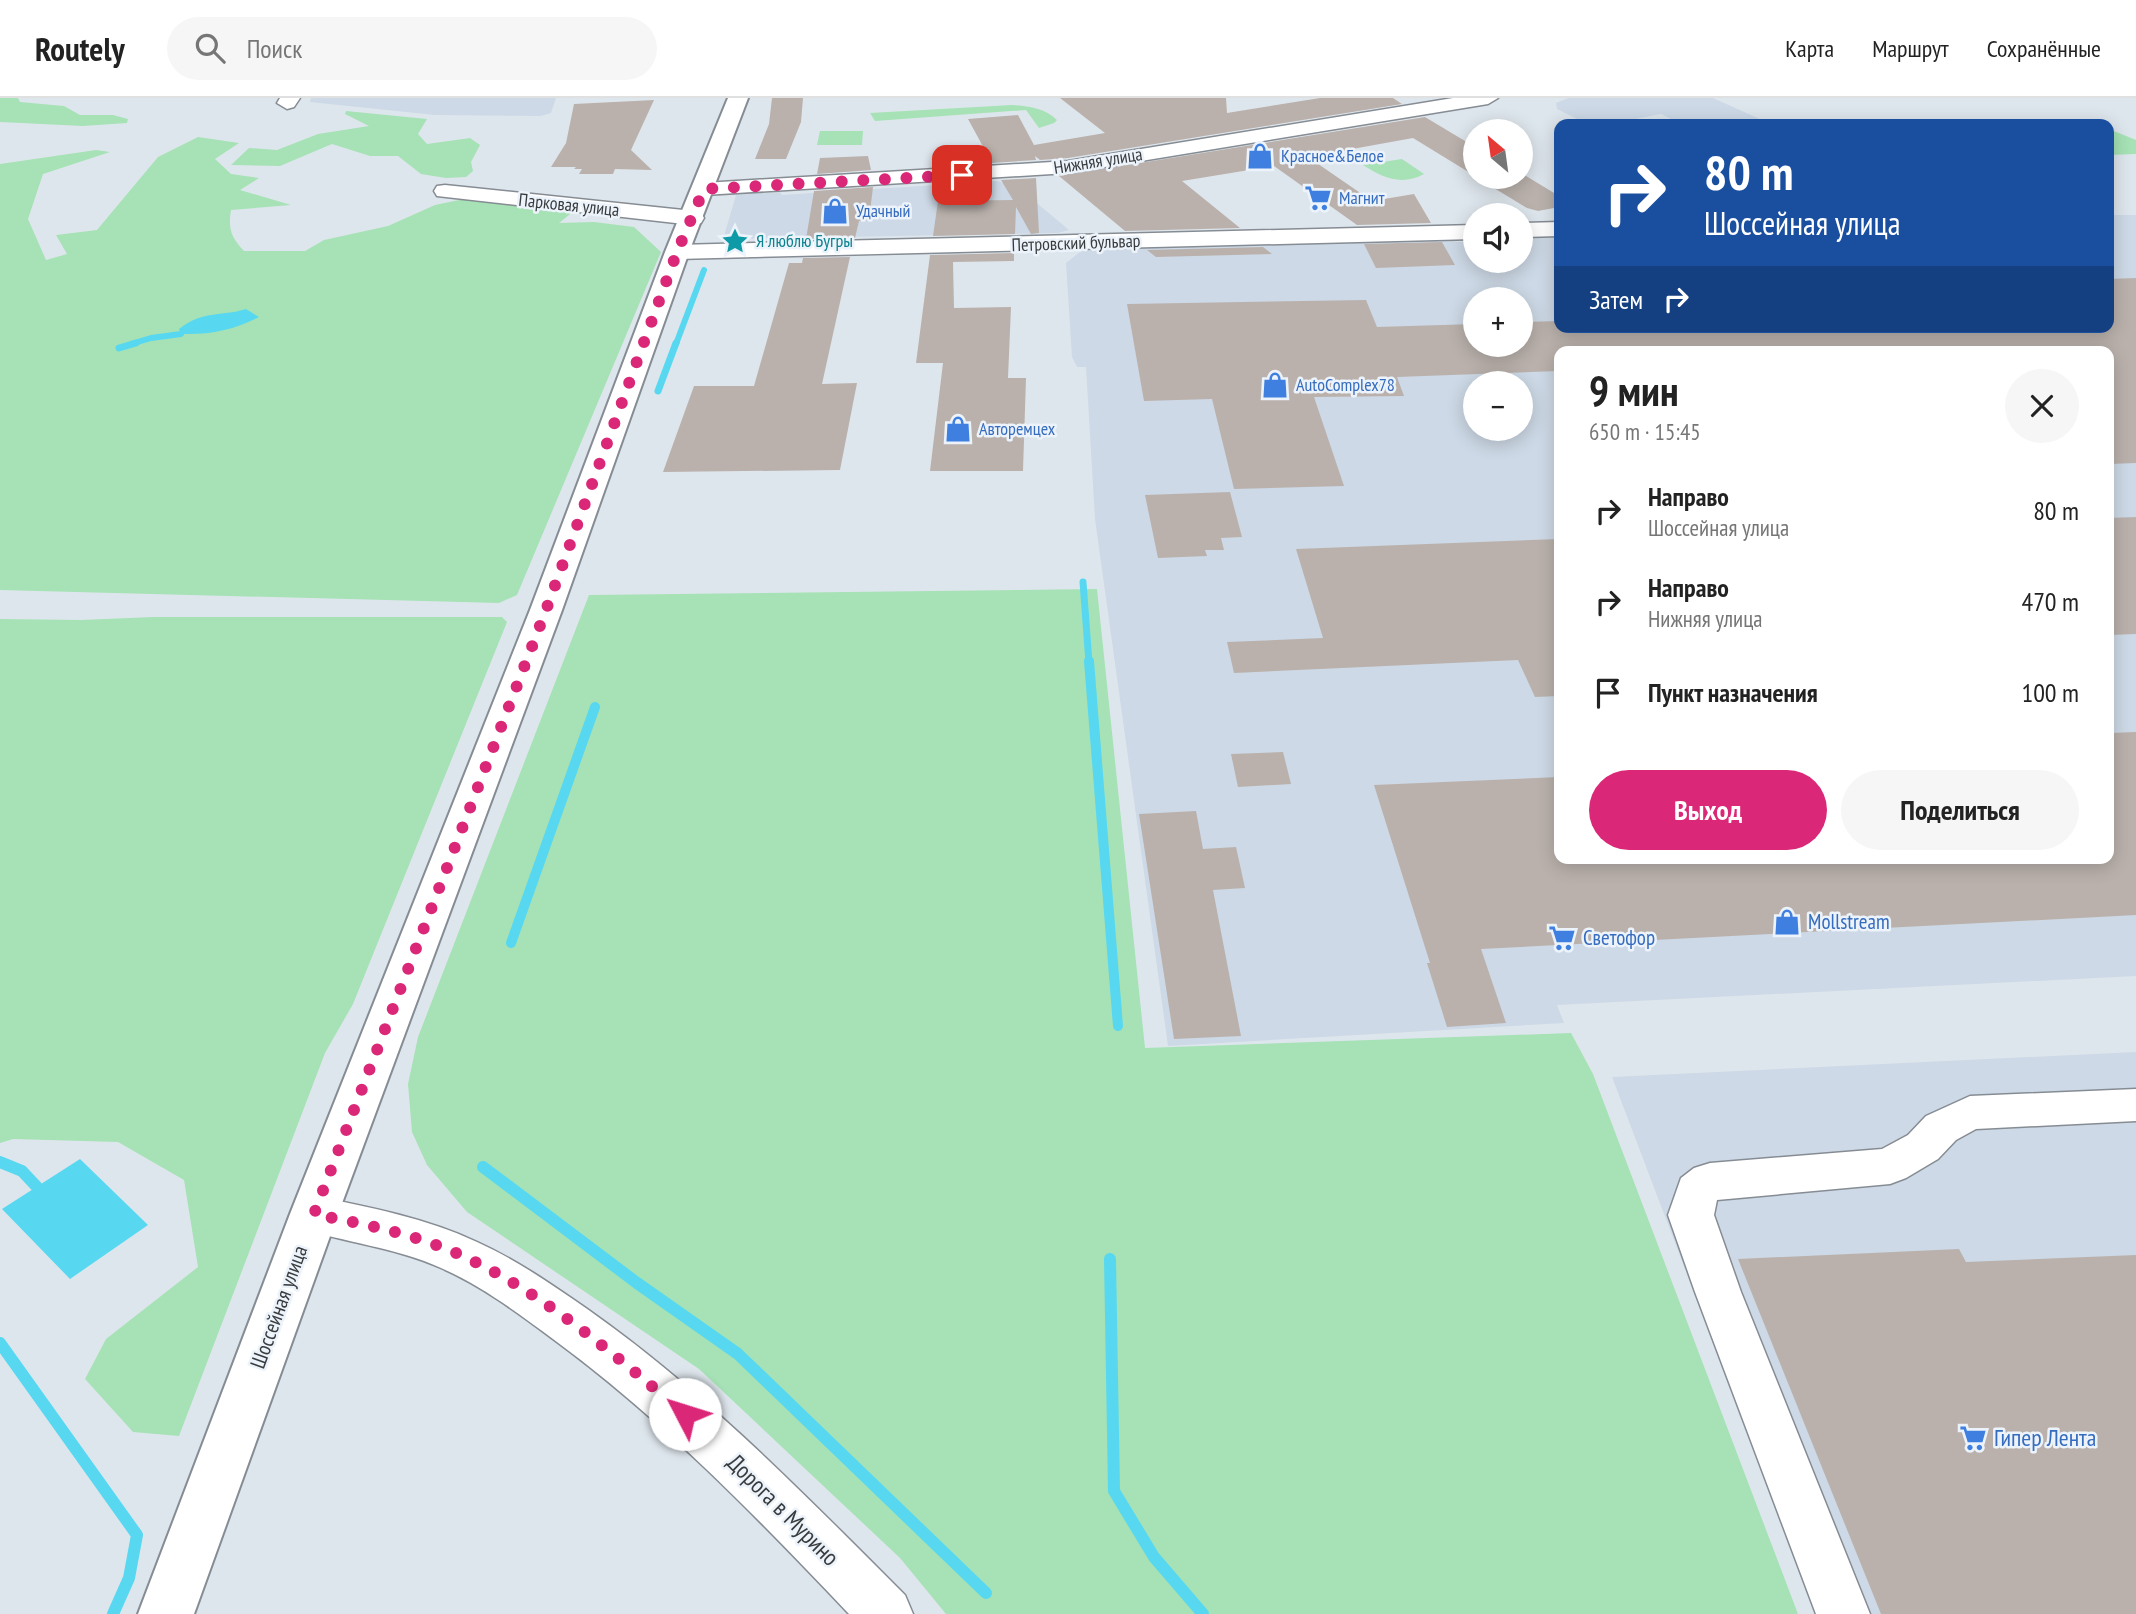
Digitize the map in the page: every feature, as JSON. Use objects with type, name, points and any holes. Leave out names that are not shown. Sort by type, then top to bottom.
[{"type":"main road","name":"Шоссейная улица","points":[[166,1614],[314,1214],[551,597],[677,252],[693,218],[738,98]]},
{"type":"street","name":"Нижняя улица","points":[[704,189],[1068,167],[1401,104],[1488,98]]},
{"type":"street","name":"Парковая улица","points":[[445,191],[693,218]]},
{"type":"street","points":[[1533,230],[1554,229]]},
{"type":"street","name":"Петровский бульвар","points":[[677,252],[1463,232]]},
{"type":"street","points":[[1843,1614],[1718,1292],[1691,1215],[1697,1191],[1710,1181],[1890,1166],[1923,1147],[1941,1128],[1970,1113],[2136,1105]]},
{"type":"street","name":"Дорога в Мурино","points":[[314,1214],[361,1224],[441,1248],[529,1294],[601,1344],[685,1414],[754,1479],[886,1614]]},
{"type":"shaded area","points":[[311,98],[556,98],[551,113],[541,116],[435,115],[310,102]]},
{"type":"shaded area","points":[[1568,98],[1713,98],[1760,119],[1671,119],[1661,114],[1635,119],[1577,119],[1557,109],[1556,103]]},
{"type":"shaded area","points":[[998,181],[1019,188],[1069,230],[1058,233],[731,239],[724,236],[736,195],[780,192],[782,195]]},
{"type":"shaded area","points":[[2114,215],[2136,215],[2136,976],[1557,1005],[1564,1023],[1168,1046],[1095,519],[1086,367],[1077,367],[1072,357],[1066,263],[1085,248],[1442,238],[1463,242],[1463,273],[1533,273],[1533,235],[1554,234],[1554,333],[2114,333]]},
{"type":"shaded area","points":[[2136,1052],[2136,1614],[1816,1614],[1612,1077]]},
{"type":"green space","points":[[0,98],[18,98],[20,102],[64,106],[80,115],[113,115],[128,119],[127,123],[83,126],[0,122]]},
{"type":"green space","points":[[1012,105],[1042,110],[1057,120],[1039,128],[1026,110],[875,121],[870,113]]},
{"type":"green space","points":[[346,111],[427,119],[418,134],[427,144],[470,138],[480,145],[471,162],[473,171],[466,177],[446,178],[421,174],[398,156],[370,156],[332,144],[280,166],[231,165],[249,148],[277,150],[318,134],[369,126],[345,114]]},
{"type":"green space","points":[[820,131],[863,131],[862,145],[817,145]]},
{"type":"green space","points":[[2114,131],[2136,140],[2136,154],[2114,155]]},
{"type":"green space","points":[[198,137],[239,143],[215,159],[231,174],[259,178],[240,190],[291,205],[231,210],[232,232],[244,251],[305,251],[324,240],[388,226],[435,205],[464,199],[574,211],[559,223],[594,222],[634,227],[661,252],[517,595],[499,603],[0,590],[0,164],[96,150],[110,152],[43,174],[28,219],[46,260],[67,254],[56,235],[97,230],[158,157]]},
{"type":"green space","points":[[1402,159],[1424,174],[1416,178],[1393,179],[1363,165]]},
{"type":"green space","points":[[1097,589],[1145,1048],[1571,1033],[1593,1074],[1798,1614],[946,1614],[900,1558],[699,1369],[467,1212],[427,1165],[412,1132],[408,1084],[418,1037],[589,595]]},
{"type":"green space","points":[[502,617],[507,622],[353,1004],[325,1053],[179,1436],[133,1432],[85,1379],[106,1339],[198,1267],[184,1180],[118,1142],[13,1139],[0,1143],[0,619]]},
{"type":"water","points":[[246,309],[259,317],[231,328],[202,334],[181,334],[179,329],[204,316]]},
{"type":"water","points":[[80,1159],[148,1225],[70,1279],[2,1209]]},
{"type":"building","points":[[772,98],[803,98],[801,122],[786,159],[755,159],[769,124]]},
{"type":"building","points":[[1060,98],[1226,98],[1227,113],[1320,98],[1393,98],[1402,104],[1068,158],[1040,160],[1035,156],[1036,160],[992,163],[968,119],[1018,115],[1034,145],[1105,133]]},
{"type":"building","points":[[654,100],[631,150],[652,170],[615,169],[613,174],[579,174],[582,169],[574,169],[576,167],[551,167],[566,143],[574,104]]},
{"type":"building","points":[[1425,117],[1463,140],[1463,169],[1413,138],[1308,157],[1372,201],[1414,194],[1431,223],[1357,225],[1274,166],[1182,181],[1240,228],[1125,231],[1059,176]]},
{"type":"building","points":[[868,156],[871,170],[817,174],[820,158]]},
{"type":"building","points":[[1036,178],[1039,233],[1031,234],[1016,207],[1015,234],[933,236],[938,201],[1013,200],[1001,180]]},
{"type":"building","points":[[1533,180],[1554,193],[1554,208],[1538,211],[1533,210],[1533,203],[1519,203],[1496,189],[1533,189]]},
{"type":"building","points":[[873,187],[869,220],[859,221],[855,238],[806,239],[814,191]]},
{"type":"building","points":[[1442,242],[1455,265],[1376,268],[1364,244]]},
{"type":"building","points":[[1263,247],[1272,254],[1156,257],[1147,250]]},
{"type":"building","points":[[1014,253],[1014,261],[953,262],[954,308],[1011,307],[1008,378],[1026,378],[1023,471],[930,471],[943,363],[916,363],[930,255]]},
{"type":"building","points":[[850,257],[822,384],[857,383],[840,470],[663,472],[694,386],[754,386],[789,263],[802,263],[803,258]]},
{"type":"building","points":[[2136,278],[2136,463],[2114,464],[2114,346],[1554,346],[1554,371],[1463,371],[1463,375],[1397,377],[1404,396],[1314,397],[1344,486],[1234,489],[1212,399],[1144,401],[1127,304],[1366,300],[1377,327],[1463,324],[1463,357],[1533,357],[1533,322],[1554,321],[1554,333],[2114,333],[2114,279]]},
{"type":"building","points":[[1230,492],[1242,537],[1221,538],[1224,550],[1205,550],[1207,556],[1158,558],[1145,495]]},
{"type":"building","points":[[2136,517],[2136,634],[2114,635],[2114,518]]},
{"type":"building","points":[[1554,539],[1554,696],[1535,697],[1518,660],[1234,673],[1227,642],[1323,638],[1296,549]]},
{"type":"building","points":[[2136,732],[2136,915],[1481,949],[1506,1023],[1447,1027],[1427,963],[1430,963],[1374,785],[1554,777],[1554,864],[2114,864],[2114,733]]},
{"type":"building","points":[[1283,752],[1291,784],[1238,787],[1231,754]]},
{"type":"building","points":[[1196,811],[1203,849],[1236,847],[1245,888],[1213,890],[1241,1036],[1174,1039],[1139,814]]},
{"type":"building","name":"Гипер Лента","points":[[1959,1249],[1966,1262],[2136,1255],[2136,1614],[1881,1614],[1738,1259]]},
{"type":"waterway","points":[[676,344],[704,270]]},
{"type":"waterway","points":[[131,344],[181,334]]},
{"type":"waterway","points":[[119,348],[136,343]]},
{"type":"waterway","points":[[658,391],[676,343]]},
{"type":"waterway","points":[[1083,582],[1089,663]]},
{"type":"waterway","points":[[1089,661],[1118,1026]]},
{"type":"waterway","points":[[511,943],[595,707]]},
{"type":"waterway","points":[[0,1162],[22,1171],[37,1187]]},
{"type":"waterway","points":[[483,1167],[637,1283],[738,1354],[986,1593]]},
{"type":"waterway","points":[[1110,1259],[1114,1491],[1154,1557],[1203,1614]]},
{"type":"waterway","points":[[0,1343],[137,1535],[129,1578],[113,1614]]},
{"type":"place","name":"Красное&Белое","points":[[1260,156]]},
{"type":"place","name":"Магнит","points":[[1318,198]]},
{"type":"place","name":"Удачный","points":[[835,211]]},
{"type":"place","name":"Я люблю Бугры","points":[[735,241]]},
{"type":"place","name":"AutoComplex78","points":[[1275,385]]},
{"type":"place","name":"Авторемцех","points":[[958,429]]},
{"type":"place","name":"Mollstream","points":[[1787,922]]},
{"type":"place","name":"Светофор","points":[[1562,938]]},
{"type":"place","name":"Гипер Лента","points":[[1973,1438]]},
{"type":"route","points":[[685,1414],[601,1344],[529,1294],[478,1265],[429,1242],[314,1214],[546,610],[677,252],[704,189],[962,175]]}]
